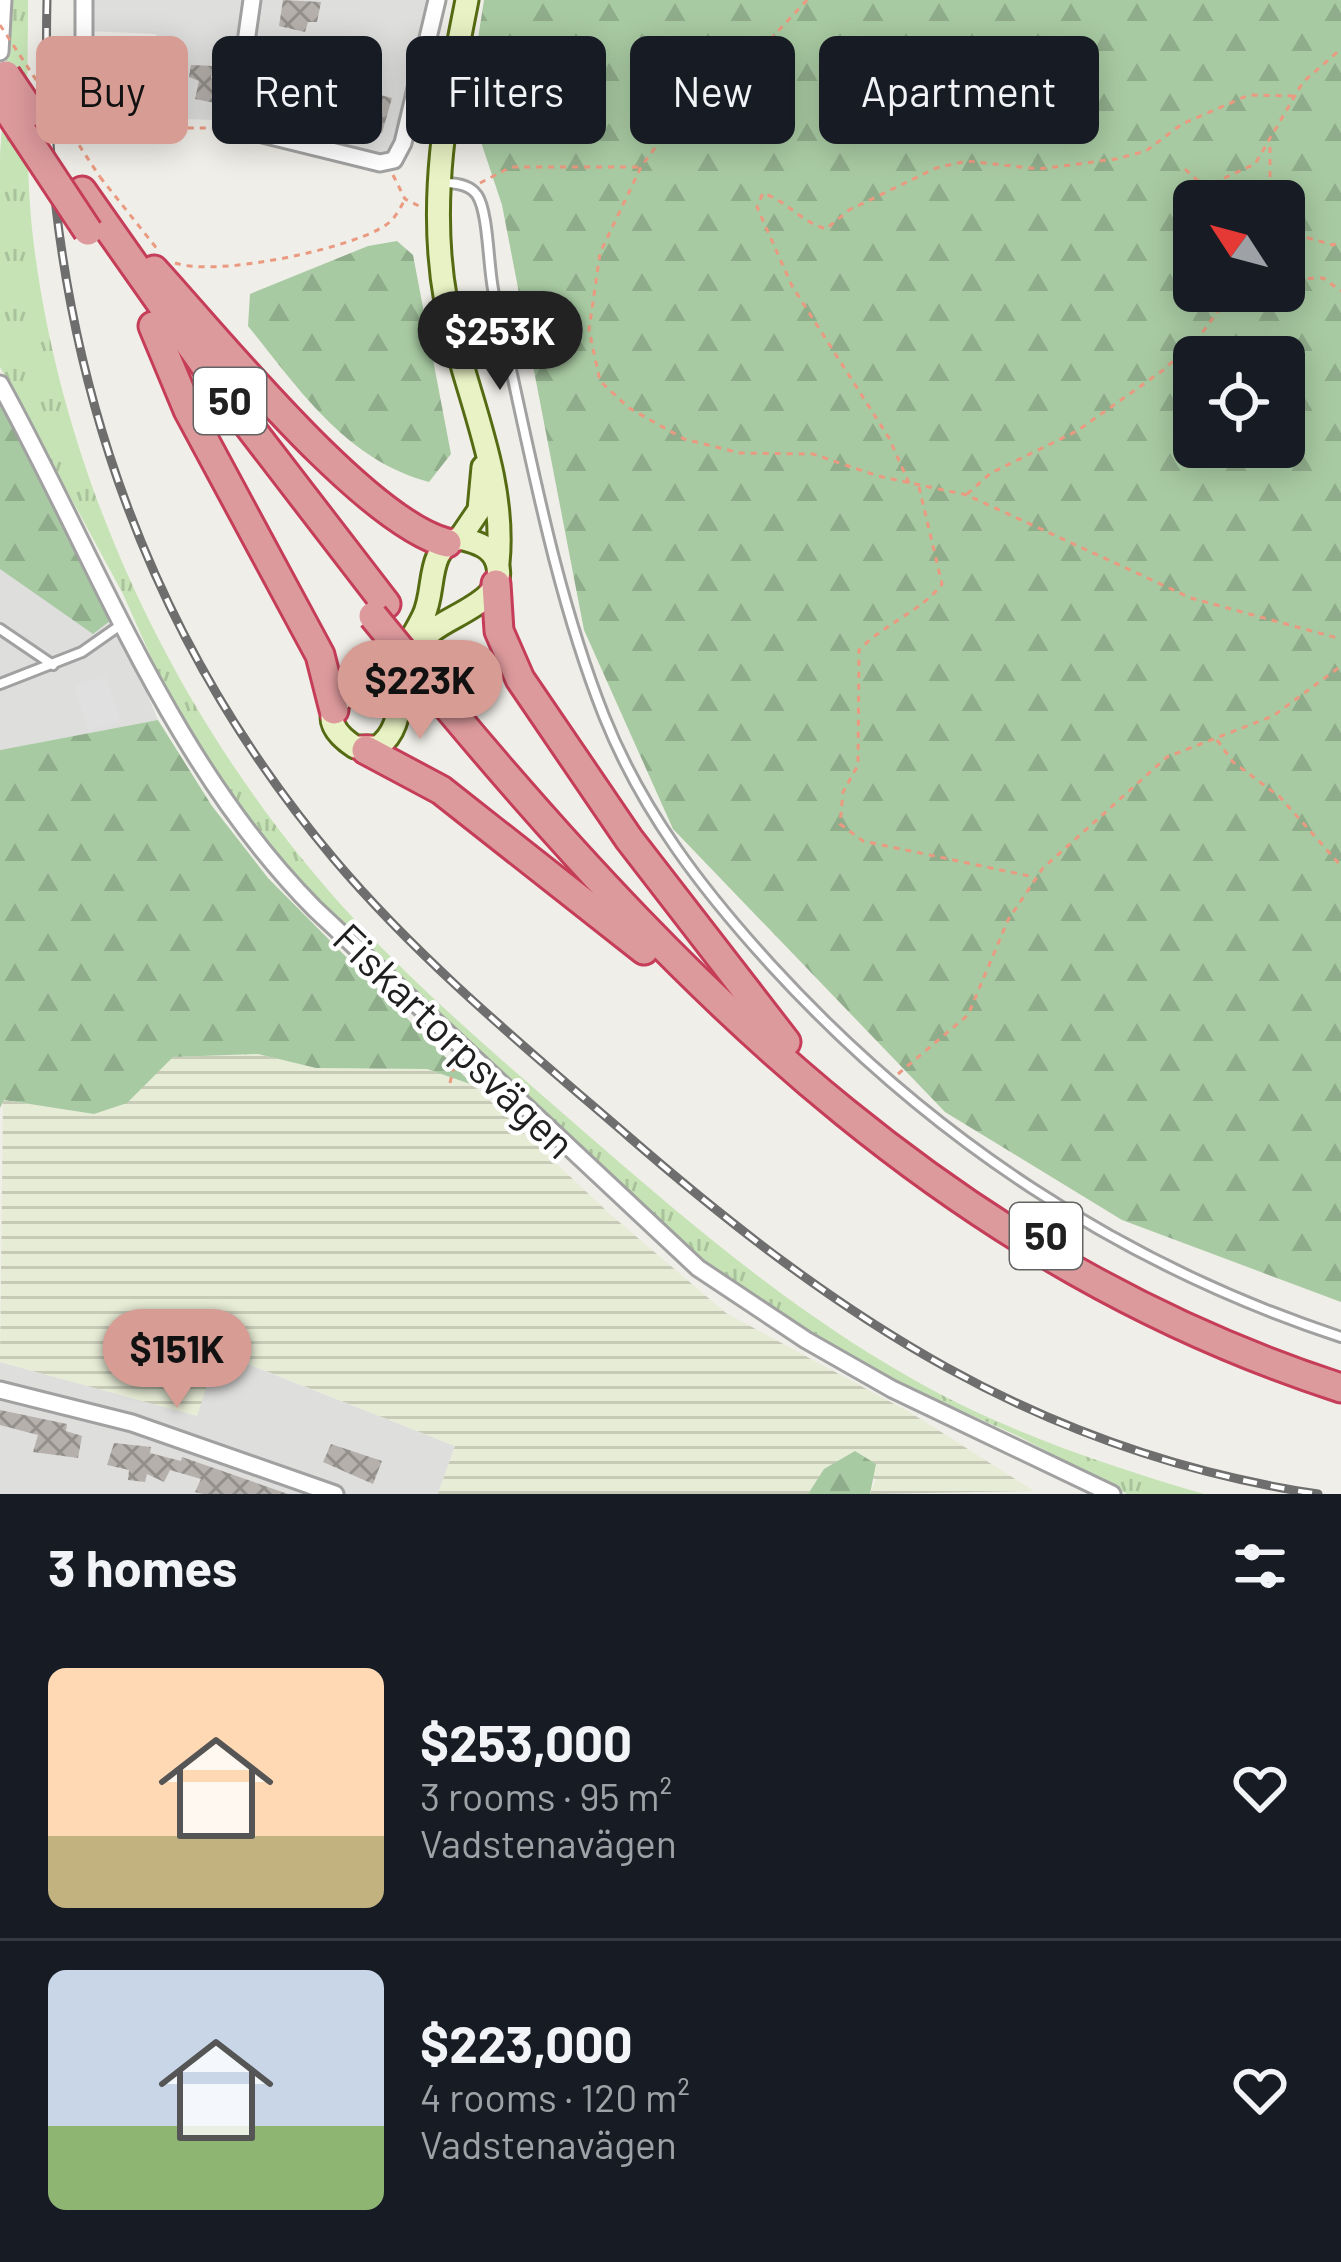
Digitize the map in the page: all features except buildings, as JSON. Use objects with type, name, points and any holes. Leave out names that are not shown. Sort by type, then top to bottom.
[{"type":"highway","name":"50","points":[[0,65],[91,184],[281,410],[409,529],[453,541]]},
{"type":"highway","name":"50","points":[[0,98],[153,326],[380,610],[601,884],[741,1025],[882,1144],[1029,1246],[1158,1318],[1341,1388]]},
{"type":"highway","name":"50","points":[[91,184],[232,404],[380,610]]},
{"type":"highway","points":[[153,326],[188,410],[320,655],[334,710]]},
{"type":"highway","points":[[497,574],[500,632],[520,679],[629,839],[786,1042]]},
{"type":"highway","name":"50","points":[[452,698],[629,888],[786,1042],[912,1145],[1073,1252],[1208,1321],[1341,1369]]},
{"type":"highway","points":[[366,750],[441,790],[741,1025]]},
{"type":"main road","points":[[467,0],[443,113],[440,260],[484,448],[500,519],[497,574],[480,602],[433,630],[419,647],[404,677],[392,734],[366,750],[345,740],[334,710],[346,689],[393,661],[412,638],[427,611],[437,557],[479,510],[484,448]]},
{"type":"main road","points":[[453,541],[484,546],[497,574]]},
{"type":"street","points":[[0,52],[3,0]]},
{"type":"street","points":[[84,0],[84,36]]},
{"type":"street","points":[[247,36],[252,0]]},
{"type":"street","points":[[307,144],[388,163],[403,143],[437,0]]},
{"type":"street","name":"Fiskartorpsvägen","points":[[1,387],[197,764],[260,850],[632,1210],[747,1303],[892,1389],[1112,1494]]},
{"type":"street","points":[[0,1390],[148,1428],[335,1494]]},
{"type":"lane","points":[[444,183],[473,191],[480,200],[488,270],[579,646],[626,767],[668,839],[705,888],[816,1015],[889,1084],[994,1165],[1149,1259],[1341,1337]]},
{"type":"lane","points":[[0,683],[53,665],[125,622]]},
{"type":"lane","points":[[0,629],[53,665]]},
{"type":"path","points":[[807,0],[750,61],[700,86],[641,167],[600,253],[589,330],[600,381],[629,408],[684,439],[740,453],[813,454],[967,495],[1191,598],[1341,639]]},
{"type":"path","points":[[0,25],[91,184],[165,257],[187,267],[214,268],[381,229],[405,199],[388,163]]},
{"type":"path","points":[[1185,169],[1205,187],[1255,164],[1303,82],[1341,49]]},
{"type":"path","points":[[909,483],[889,438],[792,286],[758,207],[763,193],[781,199],[804,223],[826,229],[849,210],[936,168],[967,161],[1039,169],[1116,159],[1146,151],[1182,124],[1249,95],[1295,95]]},
{"type":"path","points":[[1270,142],[1270,180]]},
{"type":"path","points":[[473,191],[511,166],[641,167]]},
{"type":"path","points":[[1305,235],[1341,242]]},
{"type":"path","points":[[1305,278],[1323,278],[1341,291]]},
{"type":"path","points":[[967,495],[991,473],[1077,431],[1162,370],[1196,341],[1217,312]]},
{"type":"path","points":[[919,485],[942,584],[930,601],[885,624],[859,650],[858,765],[844,792],[840,824],[862,841],[1016,868],[1036,877]]},
{"type":"path","points":[[889,1084],[968,1015],[1008,920],[1036,877],[1167,757],[1274,716],[1341,666]]},
{"type":"path","points":[[1216,739],[1233,762],[1280,797],[1341,866]]},
{"type":"path","points":[[450,1083],[458,1044]]},
{"type":"shaded area","points":[[91,0],[431,0],[422,36],[406,36],[406,102],[395,147],[379,157],[329,144],[382,144],[382,36],[212,36],[212,120],[188,119],[188,36],[88,31]]},
{"type":"shaded area","points":[[0,523],[115,617],[158,720],[0,750]]},
{"type":"shaded area","points":[[106,677],[121,721],[88,730],[74,686]]},
{"type":"shaded area","points":[[217,1352],[455,1446],[438,1494],[0,1494],[0,1362],[196,1415]]},
{"type":"green space","points":[[10,0],[28,0],[28,154],[34,246],[50,339],[74,431],[105,521],[143,608],[238,773],[295,850],[356,921],[466,1028],[621,1164],[780,1293],[865,1351],[980,1413],[1090,1458],[1204,1494],[1127,1494],[1020,1437],[879,1374],[792,1325],[684,1246],[319,906],[270,853],[178,718],[123,594],[0,367],[0,156]]},
{"type":"green space","points":[[484,0],[1341,0],[1341,1302],[1122,1220],[945,1112],[673,829],[584,630],[502,205],[482,144],[606,144],[606,36],[478,36]]},
{"type":"green space","points":[[397,241],[413,255],[451,454],[429,482],[399,471],[349,439],[306,397],[248,326],[250,294],[368,246]]},
{"type":"green space","points":[[0,399],[115,617],[93,634],[0,569]]},
{"type":"green space","points":[[158,720],[212,806],[268,878],[473,1085],[427,1069],[316,1068],[258,1054],[173,1057],[127,1103],[94,1114],[4,1100],[0,1108],[0,750]]},
{"type":"green space","points":[[258,1054],[316,1068],[427,1069],[473,1085],[611,1215],[726,1313],[911,1413],[1034,1491],[870,1494],[876,1479],[825,1469],[808,1494],[438,1494],[455,1446],[218,1352],[197,1416],[0,1362],[3,1100],[95,1114],[173,1057]]},
{"type":"green space","points":[[855,1451],[876,1464],[870,1494],[808,1494],[824,1469]]},
{"type":"railway","points":[[47,0],[49,118],[59,234],[80,347],[110,456],[150,563],[201,666],[262,765],[334,859],[438,969],[551,1070],[706,1202],[864,1318],[1031,1410],[1121,1446],[1216,1474],[1318,1494]]}]
